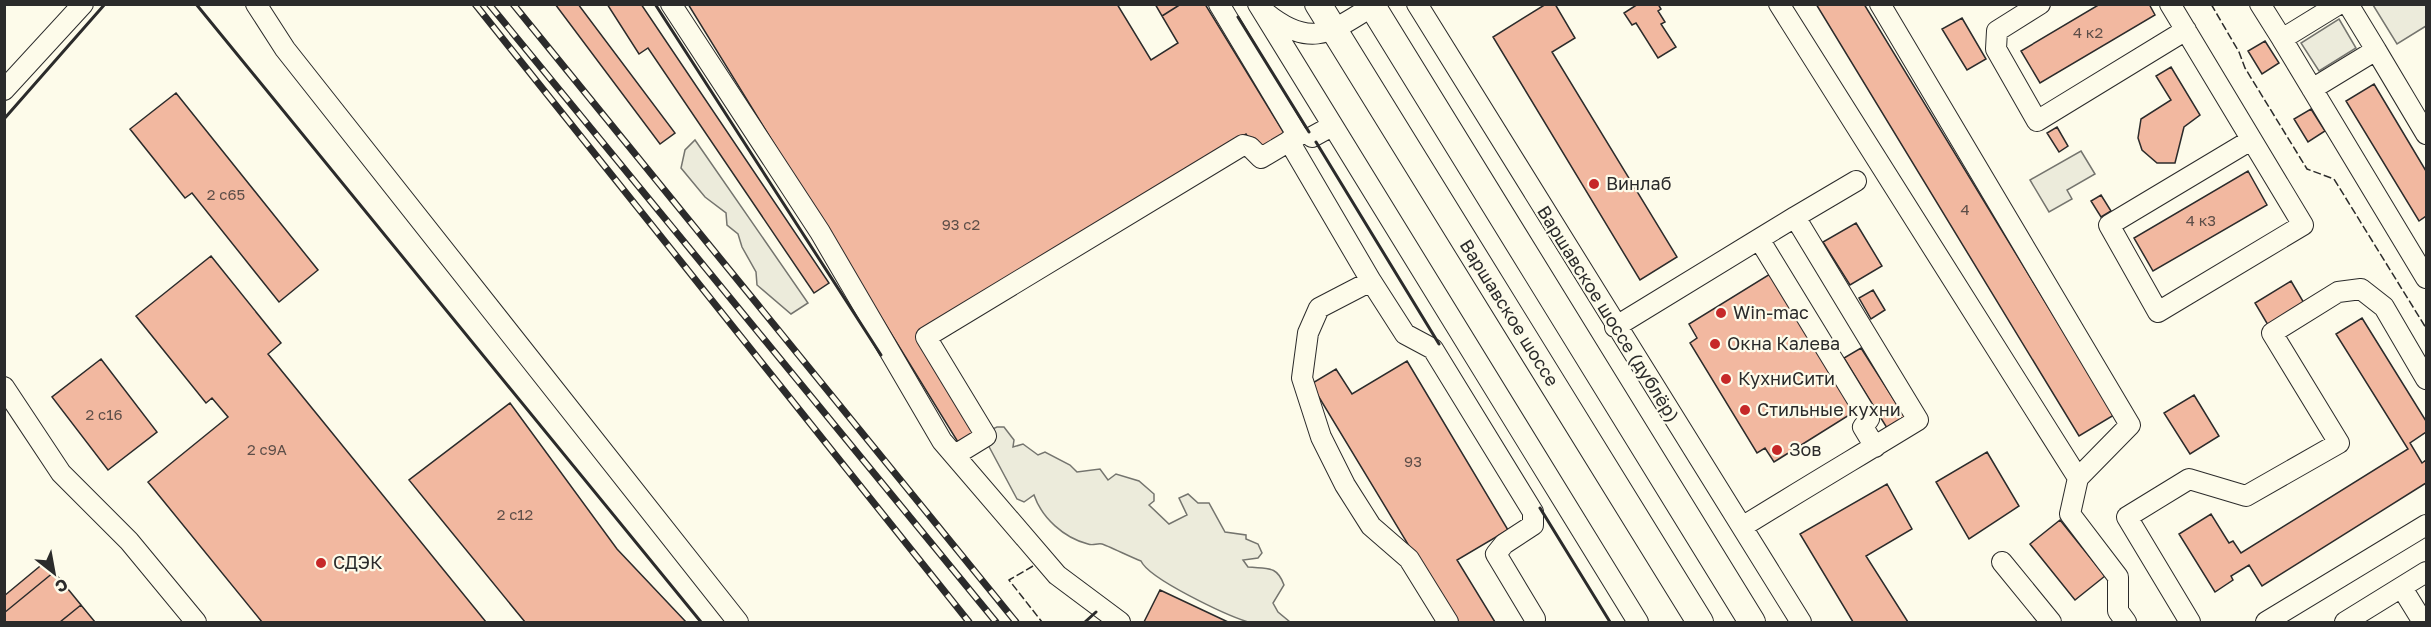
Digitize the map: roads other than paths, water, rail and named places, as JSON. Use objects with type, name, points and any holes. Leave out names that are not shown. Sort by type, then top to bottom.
[{"type":"main road","name":"Варшавское шоссе","points":[[1318,4],[1700,622]]},
{"type":"main road","points":[[1373,5],[1752,622]]},
{"type":"street","points":[[4,90],[83,4]]},
{"type":"street","points":[[256,4],[293,58],[738,622]]},
{"type":"street","points":[[671,4],[820,232],[942,441],[1057,575],[1120,622]]},
{"type":"street","points":[[955,455],[986,436],[926,337],[1243,145],[1250,147],[1261,158],[1298,136],[1220,4]]},
{"type":"street","name":"Варшавское шоссе (дублёр)","points":[[1417,4],[1615,327],[1801,622]]},
{"type":"street","points":[[1779,4],[2078,478]]},
{"type":"street","points":[[1880,4],[2130,425],[2078,478],[2070,514],[2118,578],[2118,611],[2126,622]]},
{"type":"street","points":[[2040,4],[1997,31],[1996,49],[2037,121],[2186,30]]},
{"type":"street","points":[[2170,4],[2303,225],[2158,312],[2109,225],[2251,140]]},
{"type":"street","points":[[2260,4],[2427,278]]},
{"type":"street","points":[[2282,39],[2339,4]]},
{"type":"street","points":[[2348,4],[2427,134]]},
{"type":"street","points":[[1258,6],[1277,22],[1298,31],[1318,35],[1335,30],[1373,5]]},
{"type":"street","points":[[1258,6],[1638,622]]},
{"type":"street","points":[[2312,89],[2376,50]]},
{"type":"street","points":[[1312,137],[1332,126]]},
{"type":"street","points":[[1289,141],[1371,281],[1405,334],[1433,349],[1533,512],[1533,525],[1504,544],[1496,554],[1535,619]]},
{"type":"street","points":[[1615,327],[1856,181]]},
{"type":"street","points":[[1742,528],[1875,447],[1899,427],[1918,420],[1795,217]]},
{"type":"street","points":[[1759,239],[1869,419],[1863,427],[1875,447]]},
{"type":"street","points":[[1371,281],[1319,308],[1308,333],[1302,378],[1321,437],[1345,485],[1371,526],[1409,559],[1448,622]]},
{"type":"street","points":[[2190,622],[2127,517],[2189,479],[2246,496],[2338,443],[2272,333],[2338,292],[2361,289],[2384,307],[2427,379]]},
{"type":"street","points":[[4,387],[61,473],[129,541],[196,622]]},
{"type":"street","points":[[1485,431],[1510,415]]},
{"type":"street","points":[[2266,622],[2427,525]]},
{"type":"street","points":[[2002,562],[2051,622]]},
{"type":"street","points":[[2345,622],[2427,572]]},
{"type":"street","points":[[2402,588],[2423,622]]},
{"type":"railway","points":[[475,4],[969,622]]},
{"type":"railway","points":[[489,4],[996,622]]},
{"type":"railway","points":[[513,4],[1016,622]]},
{"type":"place","name":"Винлаб","points":[[1594,184]]},
{"type":"place","name":"Win-mac","points":[[1721,313]]},
{"type":"place","name":"Окна Калева","points":[[1715,344]]},
{"type":"place","name":"КухниСити","points":[[1726,379]]},
{"type":"place","name":"Стильные кухни","points":[[1745,410]]},
{"type":"place","name":"Зов","points":[[1777,450]]},
{"type":"place","name":"СДЭК","points":[[321,563]]}]
